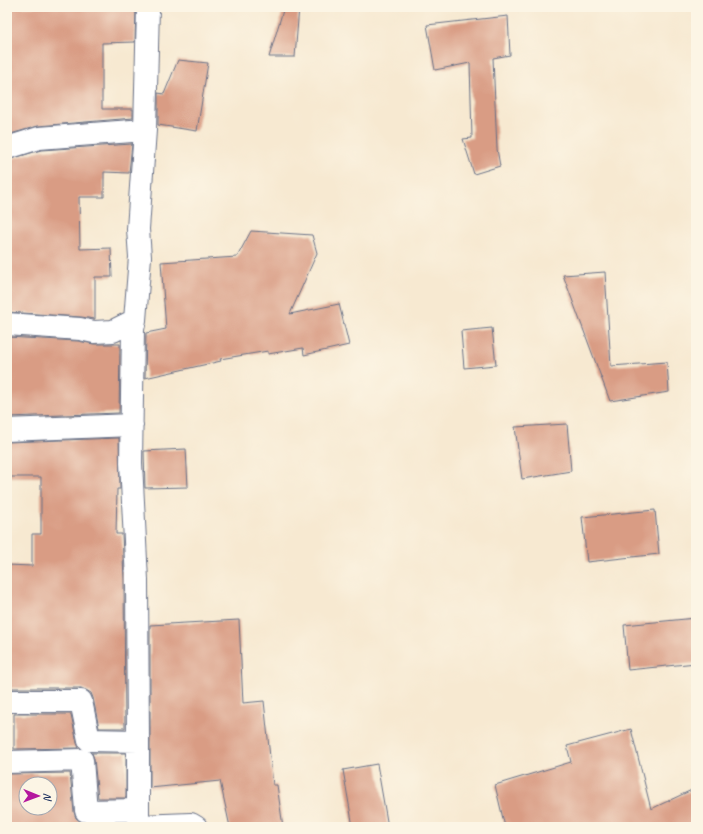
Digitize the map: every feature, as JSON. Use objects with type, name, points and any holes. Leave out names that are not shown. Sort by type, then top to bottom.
[{"type":"street","points":[[148,7],[145,130],[138,229],[140,257],[133,329],[131,463],[137,580],[138,826],[191,824],[196,827]]},
{"type":"street","points":[[7,148],[39,138],[145,130]]},
{"type":"street","points":[[7,324],[80,329],[94,332],[113,331],[135,320]]},
{"type":"street","points":[[7,430],[132,425]]},
{"type":"street","points":[[7,701],[81,701],[89,740],[138,741]]},
{"type":"street","points":[[7,762],[82,760],[86,811],[138,810]]},
{"type":"building","points":[[7,7],[136,7],[135,42],[102,43],[102,109],[133,109],[133,118],[38,126],[7,135]]},
{"type":"building","points":[[284,7],[299,7],[295,57],[269,57]]},
{"type":"building","points":[[508,16],[510,55],[493,58],[497,149],[500,166],[474,174],[463,139],[472,138],[470,63],[435,70],[427,25]]},
{"type":"building","points":[[178,60],[208,63],[197,131],[158,125],[158,93],[164,94]]},
{"type":"building","points":[[132,144],[129,173],[104,172],[104,197],[79,197],[80,249],[111,248],[112,277],[95,277],[95,319],[7,312],[7,160],[41,150]]},
{"type":"building","points":[[251,231],[312,235],[317,253],[290,314],[339,304],[349,345],[304,355],[303,348],[268,354],[268,351],[220,359],[221,361],[145,378],[146,333],[166,329],[161,262],[237,257]]},
{"type":"building","points":[[605,272],[611,366],[667,362],[669,392],[610,401],[563,275]]},
{"type":"building","points":[[492,328],[496,365],[464,368],[461,331]]},
{"type":"building","points":[[7,337],[78,341],[94,344],[120,344],[119,413],[7,417]]},
{"type":"building","points":[[567,424],[571,471],[522,479],[515,427]]},
{"type":"building","points":[[119,438],[120,489],[117,489],[116,534],[122,534],[124,580],[125,728],[99,728],[93,698],[91,693],[86,690],[81,688],[7,688],[7,565],[32,566],[32,534],[41,534],[41,477],[7,477],[7,442]]},
{"type":"building","points":[[186,449],[188,487],[145,488],[144,451]]},
{"type":"building","points":[[655,510],[659,554],[587,562],[582,517]]},
{"type":"building","points":[[696,618],[696,663],[628,670],[624,625]]},
{"type":"building","points":[[239,620],[243,703],[264,701],[273,785],[277,785],[283,827],[230,827],[220,781],[150,788],[150,625]]},
{"type":"building","points":[[14,714],[71,714],[79,748],[14,749]]},
{"type":"building","points":[[631,729],[651,809],[696,788],[696,827],[505,827],[495,785],[571,762],[567,746]]},
{"type":"building","points":[[92,753],[126,753],[126,798],[98,798]]},
{"type":"building","points":[[377,764],[388,827],[353,827],[343,770]]},
{"type":"building","points":[[70,773],[76,818],[86,824],[126,823],[126,827],[7,827],[7,774]]}]
